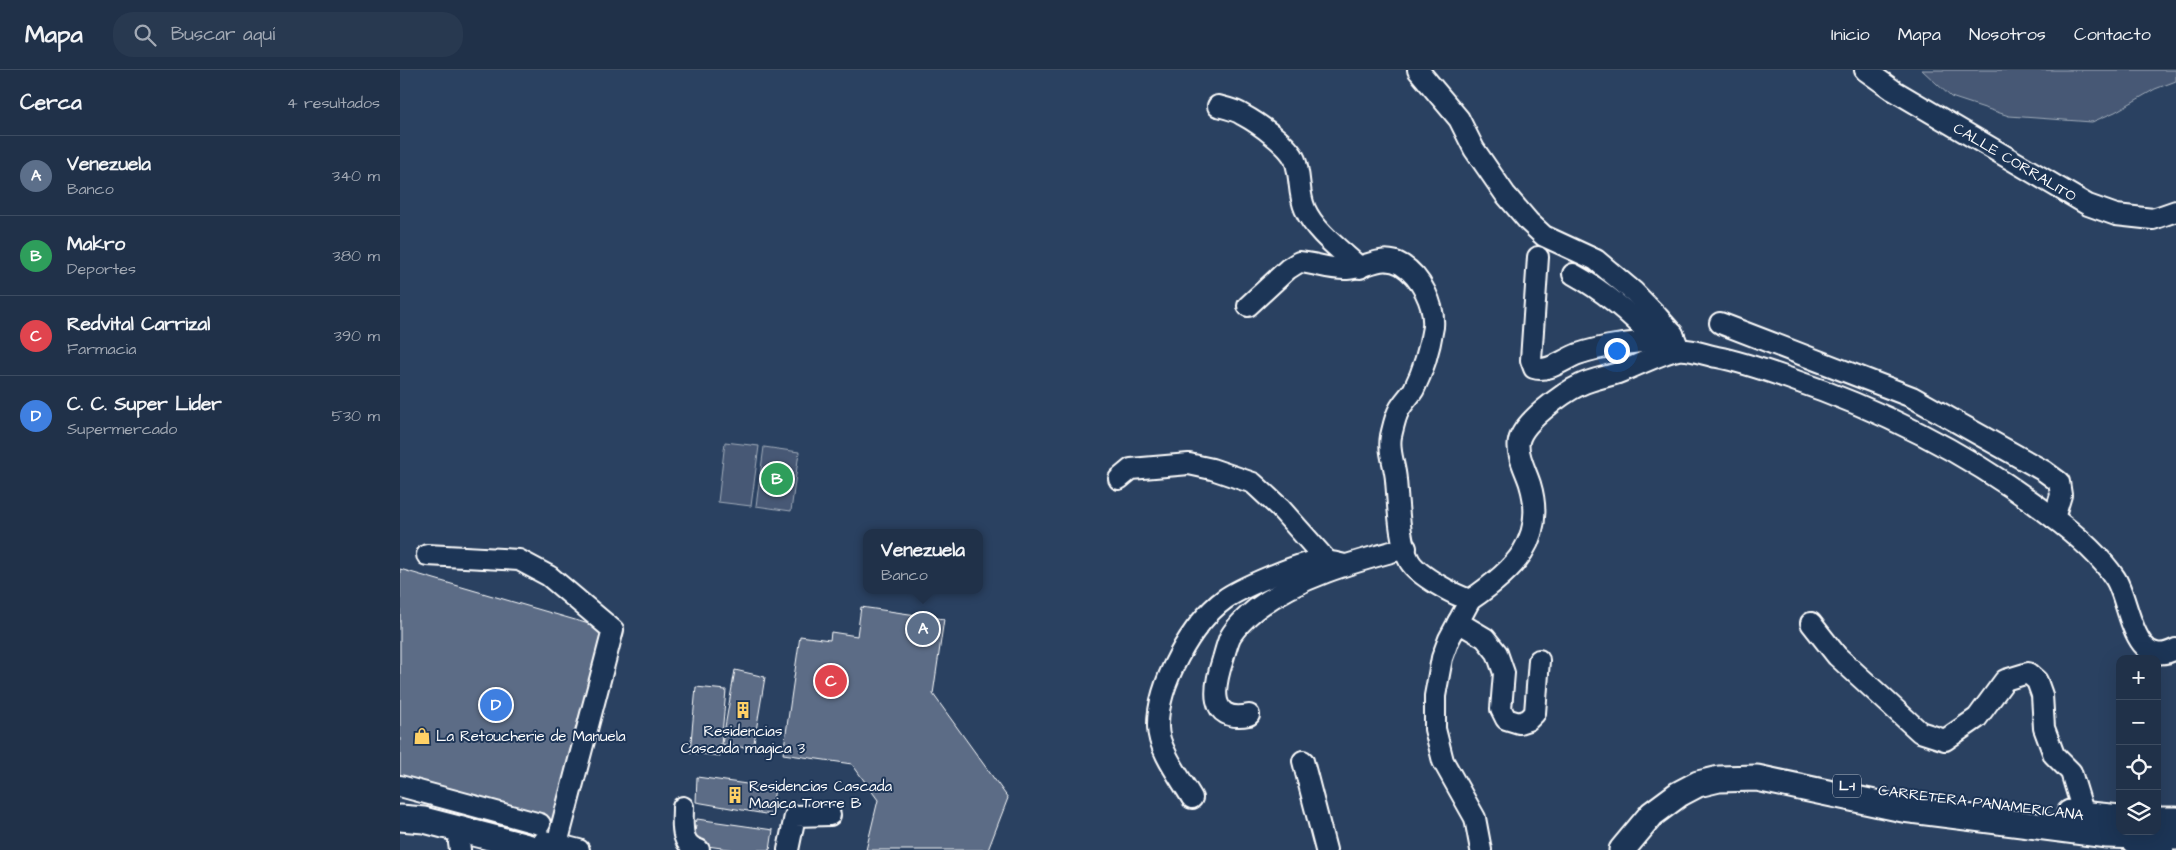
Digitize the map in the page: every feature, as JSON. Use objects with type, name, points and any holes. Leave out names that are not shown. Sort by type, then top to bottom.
[{"type":"main road","name":"CARRETERA PANAMERICANA","points":[[1606,850],[1644,806],[1665,788],[1696,771],[1717,766],[1754,766],[1906,796],[2084,815],[2113,826]]},
{"type":"main road","name":"CARRETERA PANAMERICANA","points":[[1622,850],[1652,814],[1679,794],[1698,784],[1719,779],[1757,778],[1903,809],[2113,826],[2176,837]]},
{"type":"main road","points":[[400,816],[548,847]]},
{"type":"main road","points":[[2161,820],[2176,820]]},
{"type":"main road","points":[[400,830],[427,834],[460,846],[486,850]]},
{"type":"street","points":[[1418,70],[1459,119],[1474,149],[1499,187],[1529,222],[1544,236],[1596,260],[1634,292],[1669,341]]},
{"type":"street","name":"CALLE CORRALITO","points":[[1865,70],[1875,79],[2088,205],[2116,216],[2153,219],[2176,211]]},
{"type":"street","points":[[1218,106],[1242,114],[1280,141],[1294,157],[1298,170],[1300,194],[1306,210],[1329,238],[1360,268]]},
{"type":"street","points":[[1538,257],[1531,360],[1534,368],[1539,370],[1547,368],[1577,355],[1612,345],[1669,341],[1739,361],[1830,392],[1894,420],[2013,488],[2054,518],[2091,551],[2117,581],[2131,624],[2143,645],[2154,652],[2168,653],[2176,649]]},
{"type":"street","points":[[1248,306],[1288,269],[1299,262],[1346,270],[1360,268],[1371,262],[1385,260],[1402,265],[1419,281],[1431,306],[1433,326],[1414,390],[1399,410],[1391,436],[1390,450],[1396,477],[1400,528],[1410,562],[1426,577],[1453,595],[1470,600]]},
{"type":"street","points":[[1572,274],[1591,284],[1669,341]]},
{"type":"street","points":[[1720,323],[1912,397],[2044,471],[2059,482],[2061,495],[2054,518]]},
{"type":"street","points":[[1481,850],[1474,818],[1443,761],[1435,729],[1435,696],[1442,658],[1470,600],[1511,568],[1523,554],[1531,536],[1536,506],[1518,442],[1524,429],[1556,400],[1581,385],[1669,341]]},
{"type":"street","points":[[1119,479],[1131,469],[1189,464],[1212,469],[1253,483],[1336,563]]},
{"type":"street","points":[[1248,715],[1235,718],[1225,714],[1216,703],[1217,677],[1230,636],[1254,610],[1288,588],[1336,563],[1406,548]]},
{"type":"street","points":[[427,555],[519,560],[549,576],[613,630],[614,633],[548,847],[579,850]]},
{"type":"street","points":[[1192,798],[1163,748],[1158,729],[1159,710],[1168,683],[1191,635],[1207,616],[1226,599],[1274,576],[1316,561],[1336,563]]},
{"type":"street","points":[[1458,622],[1485,638],[1497,653],[1504,673],[1501,709],[1506,719],[1519,723],[1528,720],[1535,713],[1539,660]]},
{"type":"street","points":[[1811,623],[1837,656],[1920,732],[1945,740],[1977,718],[2004,680],[2028,673],[2037,681],[2042,695],[2044,728],[2054,755],[2071,772],[2084,815]]},
{"type":"street","points":[[1303,761],[1326,850]]},
{"type":"street","points":[[400,786],[540,824]]},
{"type":"street","points":[[683,807],[682,831],[685,841],[692,848],[698,850]]},
{"type":"street","points":[[788,850],[795,816],[798,814],[830,814]]},
{"type":"street","points":[[2113,826],[2164,850]]},
{"type":"shaded area","points":[[1922,70],[2176,70],[2176,81],[2155,89],[2115,112],[2092,122],[2009,116],[1951,97]]},
{"type":"shaded area","points":[[725,442],[759,446],[751,506],[718,502]]},
{"type":"shaded area","points":[[764,447],[799,452],[791,511],[756,506]]},
{"type":"building","points":[[400,569],[613,631],[556,823],[400,778]]},
{"type":"building","points":[[861,607],[944,619],[933,694],[1008,798],[988,850],[866,850],[878,800],[852,764],[783,754],[800,636],[830,640],[831,632],[857,636]]},
{"type":"building","name":"Residencias Cascada magica 3","points":[[735,670],[765,677],[754,743],[746,748],[722,744]]},
{"type":"building","points":[[696,687],[726,690],[720,756],[690,753]]},
{"type":"building","name":"Residencias Cascada Magica Torre B","points":[[697,777],[775,788],[771,815],[696,802]]},
{"type":"building","points":[[697,819],[773,830],[770,850],[736,850],[693,844]]},
{"type":"place","name":"Makro","points":[[777,479]]},
{"type":"place","name":"Venezuela","points":[[923,629]]},
{"type":"place","name":"Redvital Carrizal","points":[[831,681]]},
{"type":"place","name":"C. C. Super Lider","points":[[496,705]]},
{"type":"place","name":"Residencias Cascada magica 3","points":[[743,710]]},
{"type":"place","name":"La Retoucherie de Manuela","points":[[422,736]]},
{"type":"place","name":"Residencias Cascada Magica Torre B","points":[[735,795]]}]
